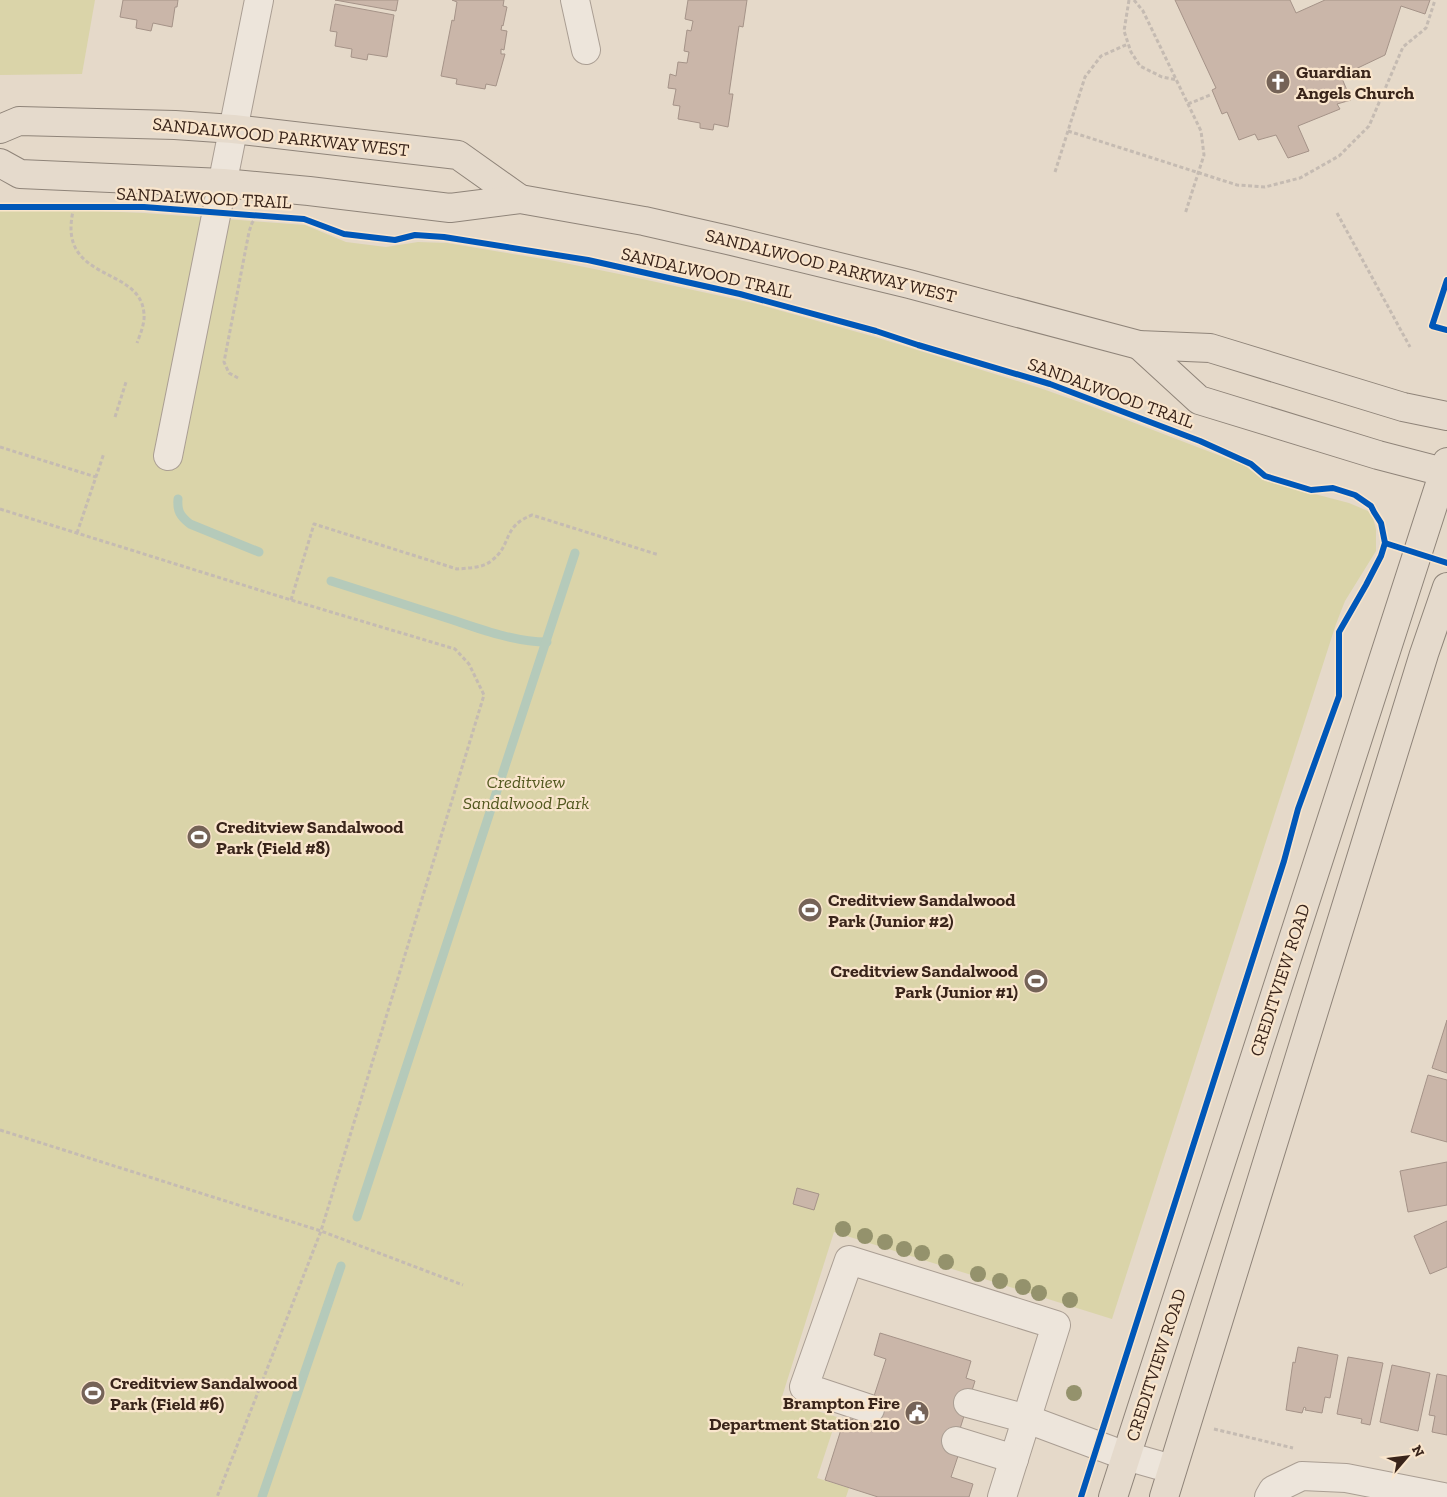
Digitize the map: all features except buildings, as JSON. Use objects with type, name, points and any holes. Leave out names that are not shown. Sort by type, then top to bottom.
[{"type":"main road","name":"SANDALWOOD PARKWAY WEST","points":[[0,128],[19,121],[175,125],[233,129],[458,155],[520,199]]},
{"type":"main road","name":"SANDALWOOD PARKWAY WEST","points":[[0,163],[20,174],[222,183],[309,190],[450,208],[520,199],[644,221],[728,240],[909,284],[1139,345],[1210,348],[1403,407],[1447,416]]},
{"type":"main road","name":"SANDALWOOD PARKWAY WEST","points":[[1139,345],[1200,400],[1378,455],[1446,469]]},
{"type":"main road","name":"CREDITVIEW ROAD","points":[[1113,1497],[1446,469]]},
{"type":"main road","points":[[1164,1497],[1424,654],[1447,588]]},
{"type":"street","points":[[168,456],[259,0]]},
{"type":"street","points":[[575,0],[586,50]]},
{"type":"street","points":[[870,1409],[804,1387],[849,1260],[1056,1325],[1002,1497]]},
{"type":"street","points":[[1020,1438],[963,1421],[1020,1438],[1126,1456],[1172,1469]]},
{"type":"street","points":[[1270,1497],[1273,1490],[1302,1476],[1346,1478],[1442,1497]]},
{"type":"path","points":[[1129,0],[1124,31],[1128,44],[1140,66],[1162,77],[1177,80]]},
{"type":"path","points":[[1134,0],[1144,11],[1201,131],[1204,155],[1186,214]]},
{"type":"path","points":[[1068,131],[1237,185],[1265,187],[1300,178],[1339,156],[1369,126],[1402,47],[1426,28],[1435,0]]},
{"type":"path","points":[[1055,172],[1085,77],[1101,56],[1128,44]]},
{"type":"path","points":[[1188,104],[1210,95]]},
{"type":"path","points":[[65,207],[83,207]]},
{"type":"path","points":[[74,207],[70,223],[71,241],[79,255],[96,268],[129,287],[142,304],[144,314],[138,344]]},
{"type":"path","points":[[1337,214],[1410,347]]},
{"type":"path","points":[[238,378],[229,373],[224,362],[249,232],[252,223],[258,215]]},
{"type":"path","points":[[115,417],[126,382]]},
{"type":"path","points":[[0,447],[96,477]]},
{"type":"path","points":[[77,533],[104,453]]},
{"type":"path","points":[[0,509],[455,649],[469,664],[484,695],[321,1231],[217,1497]]},
{"type":"path","points":[[291,600],[314,524],[457,569],[474,567],[491,561],[504,546],[510,529],[520,520],[532,515],[659,555]]},
{"type":"path","points":[[0,1130],[321,1231],[463,1285]]},
{"type":"path","points":[[1187,1423],[1296,1449],[1302,1476]]},
{"type":"green space","points":[[0,0],[95,0],[82,74],[0,75]]},
{"type":"green space","name":"Creditview Sandalwood Park","points":[[0,207],[144,213],[305,225],[346,242],[386,247],[418,242],[447,243],[555,261],[753,303],[875,337],[1040,388],[1244,465],[1265,481],[1349,503],[1368,511],[1373,518],[1376,529],[1376,551],[1345,601],[1336,624],[1112,1319],[834,1232],[781,1400],[837,1417],[817,1478],[849,1488],[846,1497],[0,1497]]},
{"type":"waterway","points":[[178,499],[180,513],[190,524],[259,552]]},
{"type":"waterway","points":[[357,1217],[575,553]]},
{"type":"waterway","points":[[331,581],[500,635],[523,640],[547,642]]},
{"type":"waterway","points":[[262,1497],[341,1266]]},
{"type":"cycle path","name":"SANDALWOOD TRAIL","points":[[0,207],[144,207],[304,219],[344,234],[395,240],[415,235],[444,237],[588,260],[740,294],[876,331],[1050,384],[1200,441],[1251,464],[1265,476],[1311,490],[1333,488],[1355,495],[1371,506],[1381,523],[1385,543],[1381,556],[1339,632],[1339,696],[1298,809],[1284,861],[1081,1497]]},
{"type":"cycle path","points":[[1447,280],[1432,326],[1447,330]]},
{"type":"cycle path","points":[[1385,543],[1447,563]]},
{"type":"place","name":"Guardian Angels Church","points":[[1278,82]]},
{"type":"place","name":"Creditview Sandalwood Park (Field #8)","points":[[199,837]]},
{"type":"place","name":"Creditview Sandalwood Park (Junior #2)","points":[[810,910]]},
{"type":"place","name":"Creditview Sandalwood Park (Junior #1)","points":[[1036,981]]},
{"type":"place","name":"Creditview Sandalwood Park (Field #6)","points":[[93,1393]]},
{"type":"place","name":"Brampton Fire Department Station 210","points":[[917,1413]]}]
